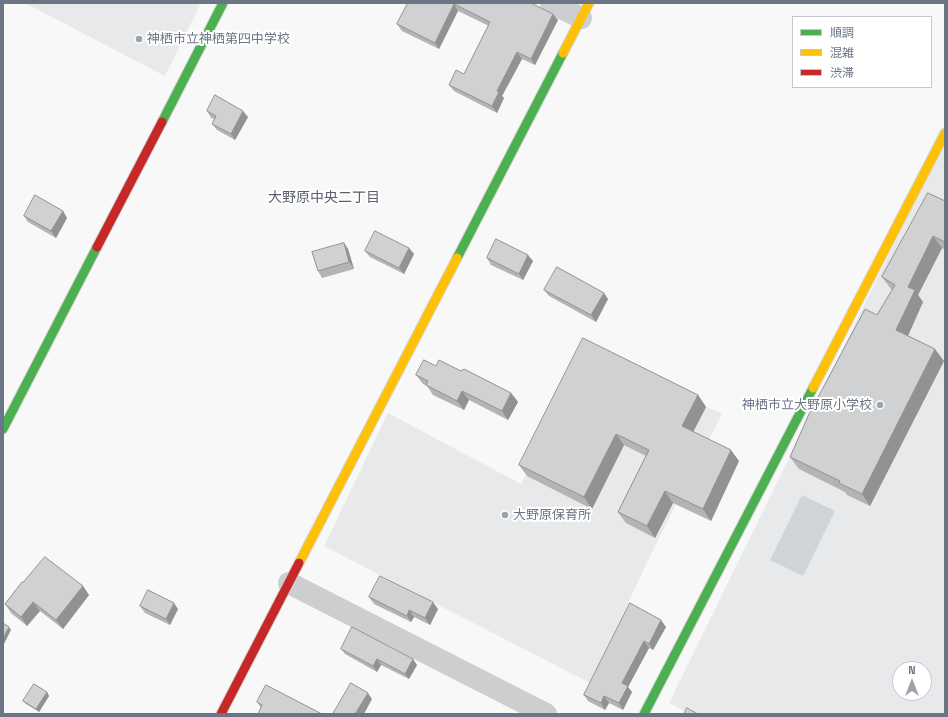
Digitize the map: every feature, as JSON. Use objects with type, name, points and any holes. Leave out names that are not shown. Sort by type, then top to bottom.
[{"type":"street","points":[[3,429],[223,3]]},
{"type":"street","points":[[221,714],[585,11],[551,3]]},
{"type":"street","points":[[644,714],[945,133]]},
{"type":"street","points":[[289,583],[546,714]]},
{"type":"shaded area","name":"神栖市立神栖第四中学校","points":[[25,3],[201,3],[165,76]]},
{"type":"shaded area","name":"神栖市立大野原小学校","points":[[945,140],[945,714],[690,714],[669,703]]},
{"type":"shaded area","name":"大野原保育所","points":[[588,351],[722,414],[654,548],[590,683],[324,546],[388,413],[521,484]]},
{"type":"shaded area","points":[[802,495],[835,511],[803,576],[770,560]]},
{"type":"building","points":[[408,3],[531,3],[553,14],[531,59],[517,52],[497,91],[499,92],[492,106],[449,85],[456,70],[464,74],[490,22],[454,4],[435,43],[397,24]]},
{"type":"building","points":[[215,95],[243,111],[231,134],[212,124],[216,116],[207,111]]},
{"type":"building","points":[[928,193],[945,201],[945,242],[933,236],[908,287],[915,290],[896,330],[935,349],[862,494],[839,483],[840,481],[790,457],[809,414],[865,309],[877,315],[895,285],[882,277]]},
{"type":"building","points":[[35,195],[63,211],[51,231],[24,216]]},
{"type":"building","points":[[375,231],[409,248],[399,268],[365,251]]},
{"type":"building","points":[[496,239],[528,255],[519,274],[487,258]]},
{"type":"building","points":[[344,243],[349,262],[318,271],[312,252]]},
{"type":"building","points":[[557,267],[604,293],[591,315],[544,290]]},
{"type":"building","points":[[583,338],[698,395],[682,426],[731,450],[703,509],[665,491],[647,526],[618,512],[649,450],[616,434],[584,497],[519,465]]},
{"type":"building","points":[[424,360],[436,366],[439,360],[461,371],[464,369],[511,393],[502,411],[462,391],[457,401],[426,385],[428,381],[416,375]]},
{"type":"building","points":[[45,557],[83,586],[56,620],[33,602],[21,617],[5,604],[22,582]]},
{"type":"building","points":[[380,576],[433,602],[425,618],[409,610],[407,616],[369,597]]},
{"type":"building","points":[[148,590],[174,603],[166,619],[140,606]]},
{"type":"building","points":[[630,603],[661,620],[649,644],[644,641],[622,683],[628,686],[619,703],[604,696],[601,703],[584,695]]},
{"type":"building","points":[[3,623],[9,627],[3,638]]},
{"type":"building","points":[[352,627],[413,659],[405,674],[377,659],[373,666],[341,649]]},
{"type":"building","points":[[351,683],[368,693],[355,714],[333,714]]},
{"type":"building","points":[[34,684],[47,692],[36,709],[23,701]]},
{"type":"building","points":[[266,685],[322,714],[258,714],[262,705],[257,702]]},
{"type":"building","points":[[687,708],[698,714],[684,714]]},
{"type":"traffic: fast","points":[[162,122],[223,3]]},
{"type":"traffic: fast","points":[[457,258],[563,53]]},
{"type":"traffic: fast","points":[[3,429],[97,247]]},
{"type":"traffic: fast","points":[[644,714],[813,388]]},
{"type":"traffic: slow","points":[[563,53],[589,3]]},
{"type":"traffic: slow","points":[[813,388],[945,133]]},
{"type":"traffic: slow","points":[[299,563],[457,258]]},
{"type":"traffic: jam","points":[[97,247],[162,122]]},
{"type":"traffic: jam","points":[[221,714],[299,563]]},
{"type":"place","name":"神栖市立神栖第四中学校","points":[[139,39]]},
{"type":"place","name":"神栖市立大野原小学校","points":[[880,405]]},
{"type":"place","name":"大野原保育所","points":[[505,515]]},
{"type":"district","name":"大野原中央二丁目","points":[[324,198]]}]
